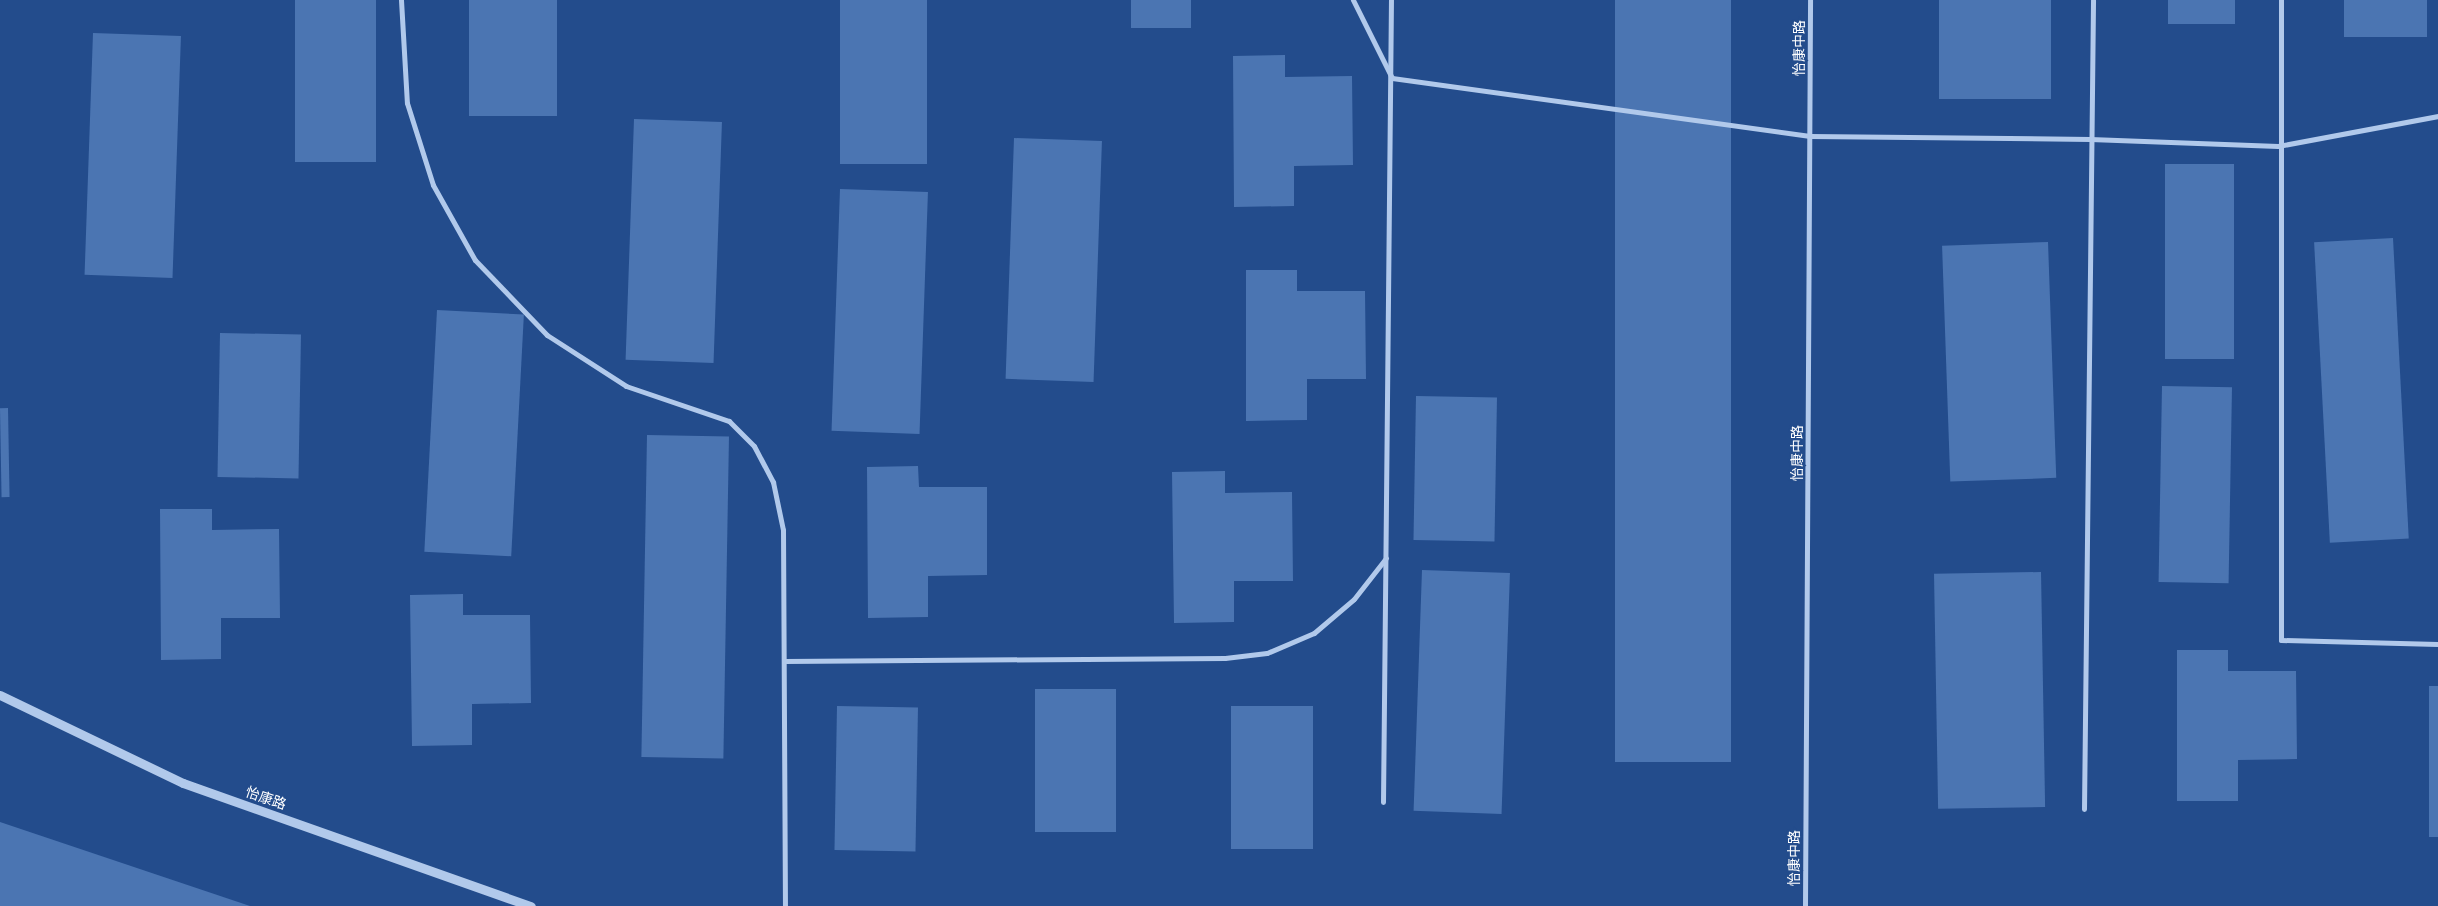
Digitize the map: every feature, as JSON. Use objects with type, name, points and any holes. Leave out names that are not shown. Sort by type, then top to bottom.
[{"type":"street","points":[[401,0],[407,103],[433,185],[475,260],[547,335],[626,386],[729,421],[754,446],[773,482],[783,530],[785,906]]},
{"type":"street","points":[[1353,0],[1392,78]]},
{"type":"street","points":[[1383,802],[1392,78],[1391,0]]},
{"type":"street","name":"怡康中路","points":[[1805,906],[1810,0]]},
{"type":"street","points":[[2084,809],[2093,0]]},
{"type":"street","points":[[2281,0],[2278,146],[2282,640],[2438,644]]},
{"type":"street","points":[[1392,78],[1810,136],[2090,139],[2278,146],[2438,116]]},
{"type":"street","points":[[784,661],[1225,658],[1267,652],[1314,633],[1354,599],[1386,557]]},
{"type":"street","name":"怡康路","points":[[0,695],[182,783],[531,906]]},
{"type":"building","points":[[295,0],[376,0],[376,162],[295,162]]},
{"type":"building","points":[[469,0],[557,0],[557,116],[469,116]]},
{"type":"building","points":[[840,0],[927,0],[927,164],[840,164]]},
{"type":"building","points":[[1131,0],[1191,0],[1191,28],[1131,28]]},
{"type":"building","points":[[1615,0],[1731,0],[1731,762],[1615,762]]},
{"type":"building","points":[[1939,0],[2051,0],[2051,99],[1939,99]]},
{"type":"building","points":[[2168,0],[2235,0],[2235,24],[2168,24]]},
{"type":"building","points":[[2344,0],[2427,0],[2427,37],[2344,37]]},
{"type":"building","points":[[93,33],[181,36],[173,278],[85,275]]},
{"type":"building","points":[[1285,55],[1285,77],[1352,76],[1353,165],[1294,166],[1294,206],[1234,207],[1233,56]]},
{"type":"building","points":[[634,119],[722,122],[714,363],[626,360]]},
{"type":"building","points":[[1014,138],[1102,141],[1094,382],[1006,379]]},
{"type":"building","points":[[2165,164],[2234,164],[2234,359],[2165,359]]},
{"type":"building","points":[[840,189],[928,192],[920,434],[832,431]]},
{"type":"building","points":[[2393,238],[2409,539],[2330,543],[2314,242]]},
{"type":"building","points":[[2048,242],[2056,478],[1950,482],[1942,246]]},
{"type":"building","points":[[1246,270],[1297,270],[1297,291],[1365,291],[1366,379],[1307,379],[1307,420],[1246,421]]},
{"type":"building","points":[[437,310],[524,315],[511,556],[424,552]]},
{"type":"building","points":[[220,333],[301,334],[298,478],[217,477]]},
{"type":"building","points":[[2162,386],[2232,387],[2229,583],[2159,582]]},
{"type":"building","points":[[1416,396],[1497,397],[1494,541],[1413,540]]},
{"type":"building","points":[[0,408],[8,408],[10,497],[2,497]]},
{"type":"building","points":[[647,435],[729,436],[723,758],[641,757]]},
{"type":"building","points":[[918,466],[919,487],[987,487],[987,575],[928,576],[928,617],[868,618],[867,467]]},
{"type":"building","points":[[1225,471],[1225,493],[1292,492],[1293,581],[1234,581],[1234,622],[1174,623],[1172,472]]},
{"type":"building","points":[[160,509],[212,509],[212,530],[279,529],[280,618],[221,618],[221,659],[161,660]]},
{"type":"building","points":[[1422,570],[1510,573],[1502,814],[1414,811]]},
{"type":"building","points":[[2041,572],[2045,807],[1938,809],[1934,574]]},
{"type":"building","points":[[463,594],[463,615],[530,615],[531,703],[472,704],[472,745],[412,746],[410,595]]},
{"type":"building","points":[[2177,650],[2228,650],[2228,671],[2296,671],[2297,759],[2238,760],[2238,801],[2177,801]]},
{"type":"building","points":[[2429,686],[2438,686],[2438,837],[2429,837]]},
{"type":"building","points":[[1035,689],[1116,689],[1116,832],[1035,832]]},
{"type":"building","points":[[837,706],[918,707],[915,851],[834,850]]},
{"type":"building","points":[[1231,706],[1313,706],[1313,849],[1231,849]]},
{"type":"building","points":[[0,822],[250,906],[0,906]]}]
